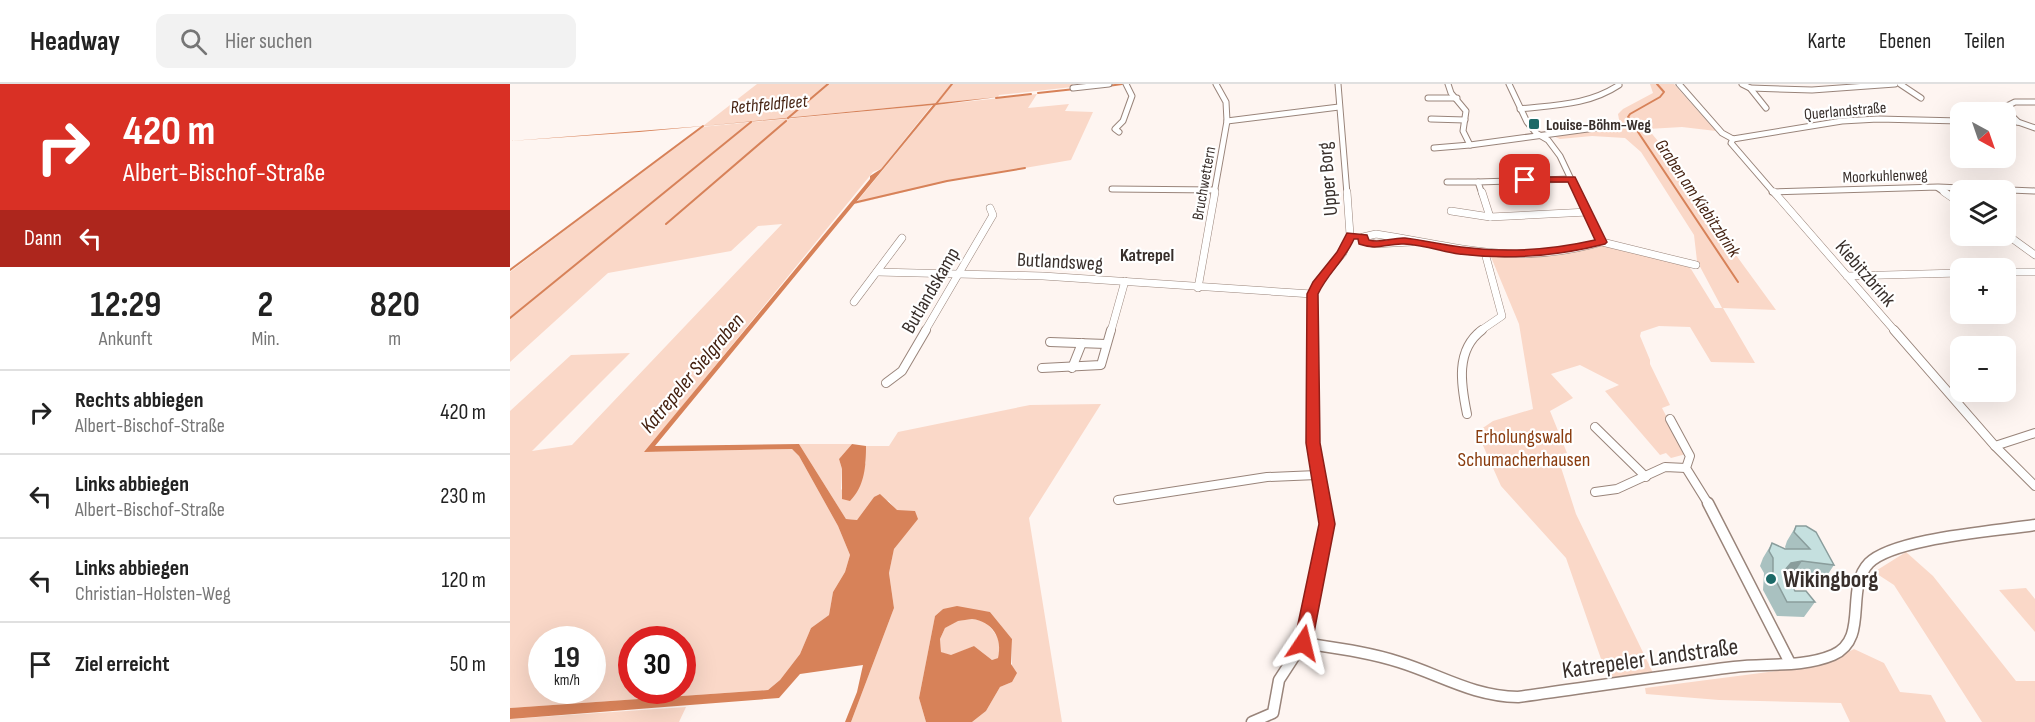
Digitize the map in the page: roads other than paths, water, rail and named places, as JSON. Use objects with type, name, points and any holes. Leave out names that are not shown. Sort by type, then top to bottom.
[{"type":"street","points":[[1073,88],[1108,84]]},
{"type":"street","points":[[1119,132],[1115,129],[1123,121],[1132,96],[1126,84]]},
{"type":"street","name":"Bruchwettern","points":[[1198,288],[1227,121],[1226,102],[1216,84]]},
{"type":"street","name":"Upper Borg","points":[[1312,294],[1317,284],[1342,253],[1350,235],[1338,84]]},
{"type":"street","points":[[1448,84],[1450,93],[1466,111],[1463,131],[1470,145]]},
{"type":"street","points":[[1509,84],[1520,109],[1532,128],[1553,146],[1602,242]]},
{"type":"street","points":[[1520,109],[1582,102],[1604,94],[1619,84],[1617,84]]},
{"type":"street","name":"Kiebitzbrink","points":[[1678,84],[1722,133],[1733,139],[1731,143],[1772,192],[1995,446],[2035,486]]},
{"type":"street","points":[[1742,84],[1750,88],[1812,90],[1895,84]]},
{"type":"street","points":[[1900,84],[1921,98]]},
{"type":"street","points":[[1750,88],[1766,108]]},
{"type":"street","points":[[1428,98],[1456,98]]},
{"type":"street","points":[[2035,102],[2015,102],[2007,106],[2007,111],[2018,122],[2035,128]]},
{"type":"street","points":[[1227,121],[1339,107]]},
{"type":"street","points":[[1431,119],[1465,120]]},
{"type":"street","name":"Querlandstraße","points":[[1733,139],[1842,121],[1878,119],[1950,121]]},
{"type":"street","points":[[1434,148],[1542,137],[1617,125]]},
{"type":"street","points":[[1447,182],[1571,179]]},
{"type":"street","points":[[1478,182],[1490,217]]},
{"type":"street","points":[[1938,188],[1950,196]]},
{"type":"street","name":"Moorkuhlenweg","points":[[1772,192],[1938,188],[2035,191]]},
{"type":"street","points":[[1112,189],[1215,190]]},
{"type":"street","name":"Butlandskamp","points":[[886,383],[902,371],[993,215],[990,208]]},
{"type":"street","points":[[1451,211],[1490,217],[1588,212]]},
{"type":"street","points":[[1350,235],[1364,237],[1376,234],[1411,242],[1485,253],[1539,254],[1583,248],[1602,242],[1696,265]]},
{"type":"street","points":[[1364,237],[1363,242],[1374,246],[1411,242]]},
{"type":"street","points":[[854,302],[902,238]]},
{"type":"street","points":[[2016,241],[2035,255]]},
{"type":"street","points":[[1467,414],[1460,379],[1464,356],[1474,337],[1502,316],[1485,253]]},
{"type":"street","name":"Butlandsweg","points":[[877,272],[1042,276],[1312,294]]},
{"type":"street","points":[[2016,272],[2035,272]]},
{"type":"street","points":[[1847,276],[1950,273]]},
{"type":"street","points":[[1042,368],[1101,365],[1125,282]]},
{"type":"street","points":[[1252,722],[1273,713],[1280,680],[1303,643],[1327,524],[1313,443],[1312,294]]},
{"type":"street","points":[[1050,342],[1106,344]]},
{"type":"street","points":[[1072,368],[1082,343]]},
{"type":"street","points":[[1670,419],[1690,456],[1686,468]]},
{"type":"street","points":[[1596,427],[1646,477]]},
{"type":"street","points":[[1995,446],[2035,433]]},
{"type":"street","points":[[1595,492],[1617,489],[1665,467],[1686,468]]},
{"type":"street","points":[[1686,468],[1698,486],[1790,663]]},
{"type":"street","points":[[1118,500],[1267,477],[1317,475]]},
{"type":"street","name":"Katrepeler Landstraße","points":[[1303,643],[1383,657],[1467,691],[1493,698],[1518,697],[1738,667],[1810,662],[1830,658],[1846,648],[1854,625],[1857,593],[1865,565],[1886,551],[1904,545],[2035,525]]},
{"type":"waterway","points":[[788,118],[828,84]]},
{"type":"waterway","name":"Katrepeler Sielgraben","points":[[936,104],[952,84]]},
{"type":"waterway","name":"Rethfeldfleet","points":[[1108,86],[1122,84]]},
{"type":"waterway","name":"Graben am Kiebitzbrink","points":[[1633,124],[1628,117],[1630,114],[1660,97],[1664,92],[1657,84]]},
{"type":"waterway","name":"Rethfeldfleet","points":[[1038,93],[1075,89]]},
{"type":"waterway","name":"Rethfeldfleet","points":[[996,98],[1031,94]]},
{"type":"waterway","points":[[666,224],[786,121]]},
{"type":"waterway","points":[[510,318],[751,122]]},
{"type":"waterway","points":[[510,270],[703,126]]},
{"type":"waterway","name":"Graben am Kiebitzbrink","points":[[1636,129],[1738,282]]},
{"type":"waterway","points":[[853,203],[947,181],[1025,168]]},
{"type":"place","name":"Louise-Böhm-Weg","points":[[1534,124]]},
{"type":"place","name":"Wikingborg","points":[[1771,579]]},
{"type":"district","name":"Katrepel","points":[[1147,255]]},
{"type":"park label","name":"Erholungswald Schumacherhausen","points":[[1524,448]]}]
